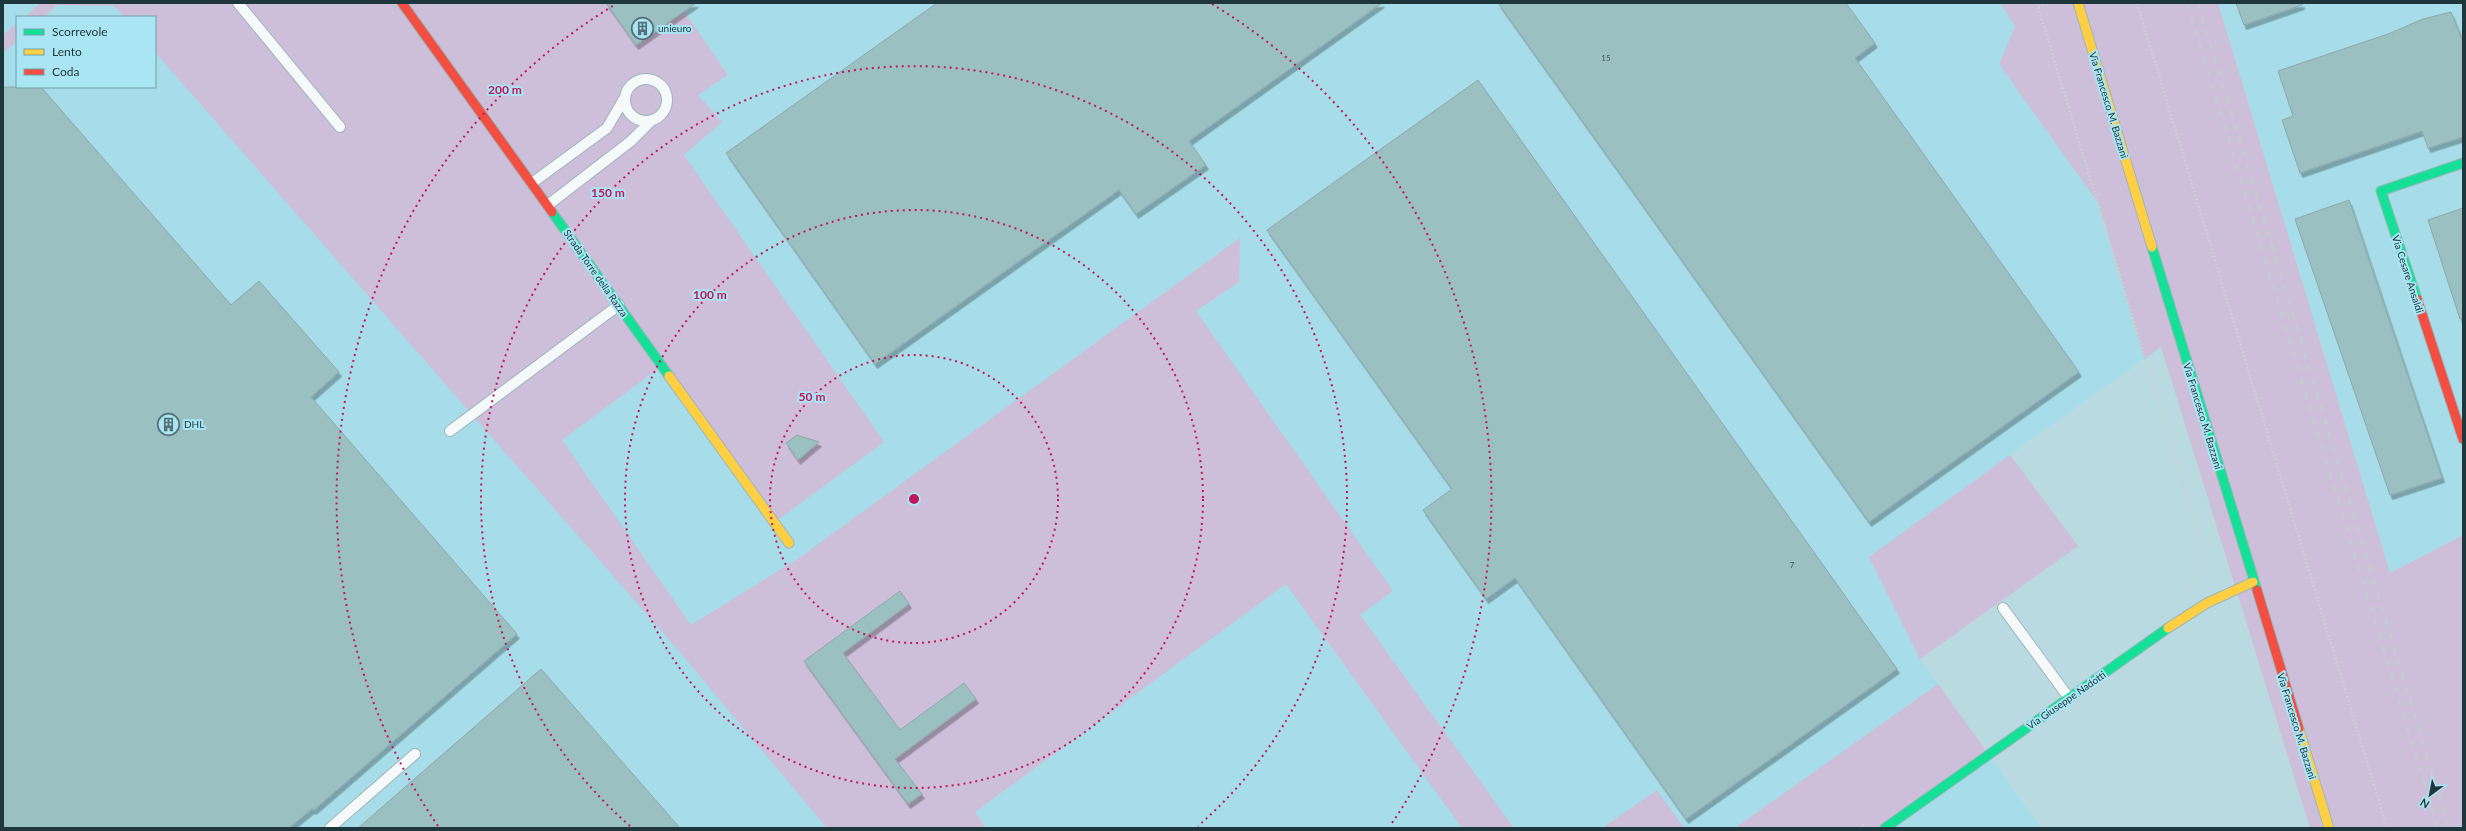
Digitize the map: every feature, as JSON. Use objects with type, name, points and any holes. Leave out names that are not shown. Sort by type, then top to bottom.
[{"type":"street","name":"Strada Torre della Razza","points":[[402,3],[789,542]]},
{"type":"street","name":"Via Francesco M. Bazzani","points":[[2078,3],[2329,828]]},
{"type":"street","name":"Via Cesare Ansaldi","points":[[2463,163],[2381,191],[2463,439]]},
{"type":"street","name":"Via Giuseppe Nadotti","points":[[1886,828],[2068,698],[2207,602],[2253,582]]},
{"type":"lane","points":[[238,3],[340,127]]},
{"type":"lane","points":[[532,183],[606,128],[628,90],[638,81],[651,80],[658,83],[666,93],[666,106],[663,112],[652,120],[631,141],[548,205]]},
{"type":"lane","points":[[625,97],[628,110],[633,116],[645,121],[652,120]]},
{"type":"lane","points":[[450,431],[619,305]]},
{"type":"lane","points":[[2003,608],[2068,698]]},
{"type":"lane","points":[[330,828],[415,754]]},
{"type":"path","points":[[2037,3],[2199,535],[2201,560],[2196,575],[2183,594]]},
{"type":"path","points":[[2038,7],[2053,3]]},
{"type":"path","points":[[2137,3],[2387,828]]},
{"type":"path","points":[[1859,828],[1871,819]]},
{"type":"shaded area","points":[[3,3],[2055,3],[2161,347],[2010,455],[2078,546],[1920,659],[2041,828],[3,828]]},
{"type":"shaded area","points":[[40,3],[606,3],[637,45],[684,11],[728,75],[698,95],[722,122],[684,155],[884,442],[775,522],[659,368],[562,440],[691,625],[799,558],[1240,238],[1239,282],[1196,311],[1393,591],[1360,615],[1514,828],[1462,828],[1286,584],[975,812],[986,828],[827,828],[678,650],[156,53],[156,16],[123,16],[114,6],[57,5],[45,16],[26,16]]},
{"type":"shaded area","points":[[2001,3],[2218,3],[2390,573],[2463,535],[2463,828],[2310,828],[2161,347],[2144,359],[2099,204],[1999,64],[2015,27]]},
{"type":"shaded area","points":[[2218,3],[2463,3],[2463,463],[2459,465],[2463,476],[2463,535],[2390,573]]},
{"type":"shaded area","points":[[16,24],[16,42],[3,53],[3,35]]},
{"type":"shaded area","points":[[2010,455],[2078,546],[1920,659],[1869,557]]},
{"type":"shaded area","points":[[1938,684],[1989,755],[1883,828],[1735,828]]},
{"type":"shaded area","points":[[1657,790],[1684,828],[1605,827],[1605,826]]},
{"type":"building","name":"unieuro","points":[[606,3],[696,3],[636,45]]},
{"type":"building","points":[[937,3],[1382,3],[1189,141],[1206,165],[1136,214],[1119,190],[875,364],[726,153]]},
{"type":"building","points":[[1498,3],[1846,3],[1875,43],[1855,58],[2079,372],[1869,522]]},
{"type":"building","points":[[2236,3],[2302,3],[2302,5],[2244,25]]},
{"type":"building","points":[[2451,12],[2463,42],[2463,137],[2428,148],[2422,131],[2300,173],[2282,120],[2293,116],[2278,71],[2388,34],[2423,19]]},
{"type":"building","points":[[1478,80],[1897,669],[1686,819],[1515,578],[1486,599],[1423,510],[1452,489],[1267,230]]},
{"type":"building","name":"DHL","points":[[3,87],[16,87],[42,88],[231,305],[259,281],[339,372],[311,397],[517,634],[314,810],[312,809],[289,828],[3,828]]},
{"type":"building","points":[[2349,200],[2442,478],[2390,495],[2295,219]]},
{"type":"building","points":[[2463,208],[2463,318],[2460,319],[2428,220]]},
{"type":"building","points":[[797,435],[819,442],[798,460],[786,443]]},
{"type":"building","points":[[900,591],[909,604],[843,653],[900,730],[964,683],[976,699],[895,759],[922,794],[908,804],[804,661]]},
{"type":"building","points":[[541,669],[680,828],[358,828]]},
{"type":"railway","points":[[2187,3],[2438,828]]},
{"type":"railway","points":[[2198,3],[2449,828]]},
{"type":"traffic: fast","points":[[2417,299],[2381,191],[2463,163]]},
{"type":"traffic: fast","points":[[552,212],[669,376]]},
{"type":"traffic: fast","points":[[2152,247],[2257,590]]},
{"type":"traffic: fast","points":[[1885,828],[2168,628]]},
{"type":"traffic: slow","points":[[2078,3],[2152,247]]},
{"type":"traffic: slow","points":[[669,376],[789,543]]},
{"type":"traffic: slow","points":[[2168,628],[2207,603],[2253,582]]},
{"type":"traffic: slow","points":[[2299,729],[2329,828]]},
{"type":"traffic: jam","points":[[402,3],[552,212]]},
{"type":"traffic: jam","points":[[2417,299],[2463,439]]},
{"type":"traffic: jam","points":[[2257,590],[2299,729]]},
{"type":"place","name":"unieuro","points":[[642,28]]},
{"type":"place","name":"DHL","points":[[169,424]]}]
